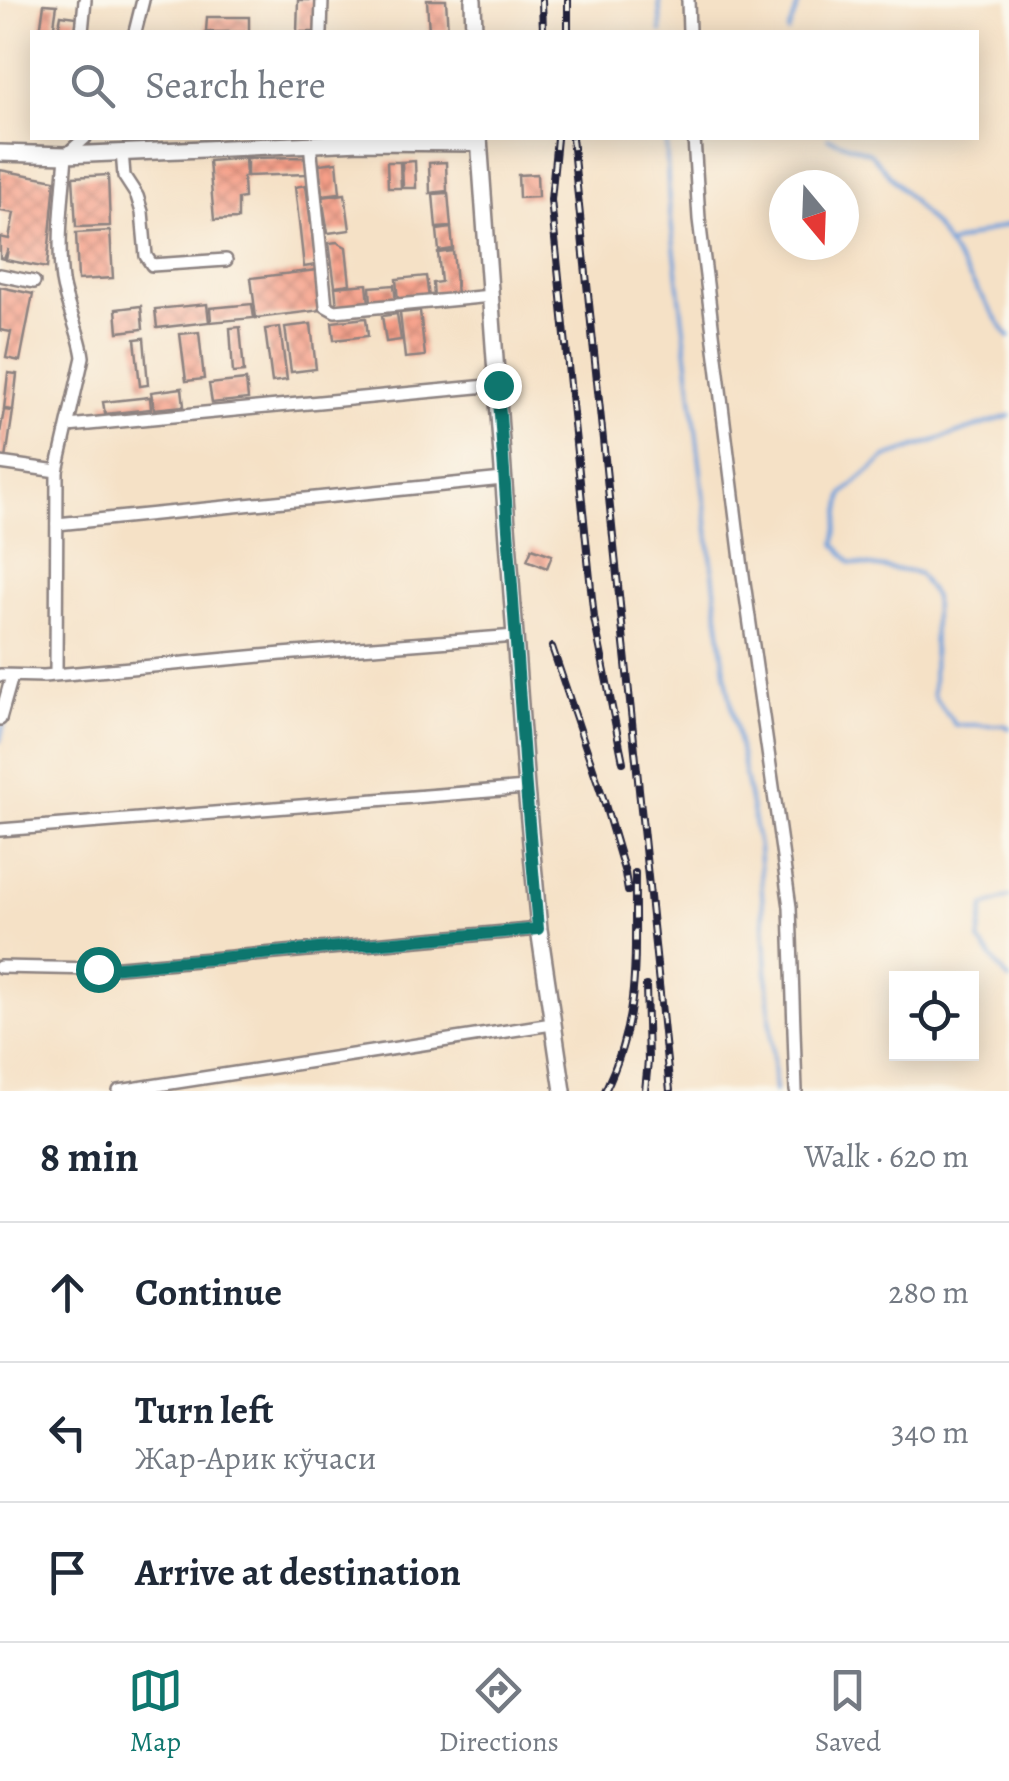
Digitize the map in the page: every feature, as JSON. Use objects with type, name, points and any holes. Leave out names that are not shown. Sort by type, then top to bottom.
[{"type":"main road","points":[[473,0],[474,30]]},
{"type":"main road","points":[[0,153],[66,155],[312,141],[479,140],[538,929],[562,1091]]},
{"type":"street","points":[[82,30],[85,0]]},
{"type":"street","points":[[136,30],[143,0]]},
{"type":"street","points":[[320,30],[322,0]]},
{"type":"street","points":[[688,0],[689,30]]},
{"type":"street","points":[[56,674],[57,471],[82,357],[81,339],[63,285],[60,234],[66,155],[84,140]]},
{"type":"street","points":[[694,140],[699,219],[742,568],[790,907],[796,1091]]},
{"type":"street","points":[[312,141],[326,306],[330,310],[491,296]]},
{"type":"street","points":[[122,151],[124,176],[137,196],[146,256],[152,265],[226,260]]},
{"type":"street","points":[[0,275],[34,282]]},
{"type":"street","points":[[68,426],[498,385]]},
{"type":"street","points":[[0,463],[57,471]]},
{"type":"street","points":[[57,524],[503,479]]},
{"type":"street","points":[[0,719],[6,676],[516,636]]},
{"type":"street","points":[[0,830],[526,788]]},
{"type":"street","points":[[0,967],[98,969],[538,929]]},
{"type":"street","points":[[119,1091],[552,1024]]},
{"type":"building","points":[[298,0],[320,0],[320,30],[297,30]]},
{"type":"building","points":[[427,0],[446,0],[448,30],[429,30]]},
{"type":"building","points":[[44,4],[57,5],[53,30],[40,30]]},
{"type":"building","points":[[61,15],[77,17],[75,30],[58,30]]},
{"type":"building","points":[[207,17],[249,17],[249,30],[206,30]]},
{"type":"building","points":[[306,157],[307,174],[247,176],[247,158]]},
{"type":"building","points":[[245,158],[244,198],[238,199],[238,219],[214,220],[209,161]]},
{"type":"building","points":[[415,161],[416,188],[403,188],[402,162]]},
{"type":"building","points":[[337,162],[340,193],[322,195],[319,164]]},
{"type":"building","points":[[387,162],[400,162],[401,188],[388,188]]},
{"type":"building","points":[[446,162],[447,191],[430,193],[429,163]]},
{"type":"building","points":[[0,170],[55,180],[47,268],[6,260],[8,249],[4,259],[0,258],[0,237],[9,239],[14,213],[0,211]]},
{"type":"building","points":[[537,174],[538,197],[519,198],[518,175]]},
{"type":"building","points":[[108,175],[110,226],[76,227],[73,177]]},
{"type":"building","points":[[306,185],[316,265],[304,267],[295,187]]},
{"type":"building","points":[[448,193],[451,227],[436,228],[433,194]]},
{"type":"building","points":[[345,194],[350,230],[328,233],[322,197]]},
{"type":"building","points":[[451,228],[453,249],[439,251],[437,230]]},
{"type":"building","points":[[110,231],[113,278],[78,280],[76,233]]},
{"type":"building","points":[[329,243],[346,247],[350,284],[335,286]]},
{"type":"building","points":[[453,251],[457,295],[434,298],[433,283],[441,282],[438,253]]},
{"type":"building","points":[[317,270],[322,310],[256,318],[251,278]]},
{"type":"building","points":[[426,276],[429,298],[398,301],[396,279]]},
{"type":"building","points":[[367,284],[369,304],[337,308],[335,287]]},
{"type":"building","points":[[394,285],[396,302],[371,304],[370,287]]},
{"type":"building","points":[[0,287],[33,294],[20,361],[6,358],[11,332],[0,330]]},
{"type":"building","points":[[207,304],[209,322],[157,328],[155,309]]},
{"type":"building","points":[[252,304],[254,318],[211,322],[210,308]]},
{"type":"building","points":[[141,306],[143,329],[118,332],[116,309]]},
{"type":"building","points":[[420,311],[425,356],[405,358],[400,313]]},
{"type":"building","points":[[397,314],[401,340],[386,342],[382,316]]},
{"type":"building","points":[[366,318],[368,336],[334,340],[332,322]]},
{"type":"building","points":[[311,324],[316,369],[291,372],[285,327]]},
{"type":"building","points":[[240,327],[244,372],[233,373],[230,328]]},
{"type":"building","points":[[280,327],[287,380],[272,382],[265,329]]},
{"type":"building","points":[[199,332],[204,379],[186,381],[180,334]]},
{"type":"building","points":[[144,338],[148,385],[140,386],[135,339]]},
{"type":"building","points":[[8,373],[17,374],[13,410],[4,409]]},
{"type":"building","points":[[246,380],[248,399],[212,403],[209,384]]},
{"type":"building","points":[[182,388],[184,406],[154,409],[151,392]]},
{"type":"building","points":[[150,397],[151,409],[105,414],[103,402]]},
{"type":"building","points":[[4,410],[13,411],[6,459],[0,458]]},
{"type":"building","points":[[532,548],[552,555],[547,568],[527,560]]},
{"type":"waterway","points":[[659,0],[661,30]]},
{"type":"waterway","points":[[789,30],[800,0]]},
{"type":"waterway","points":[[666,140],[669,204],[725,672],[759,847],[775,1091]]},
{"type":"waterway","points":[[834,140],[870,153],[936,228],[1009,337]]},
{"type":"waterway","points":[[947,245],[1009,224]]},
{"type":"waterway","points":[[1009,416],[886,457],[843,494],[835,544],[851,563],[918,573],[934,597],[933,695],[955,725],[1009,728]]},
{"type":"waterway","points":[[0,741],[6,716]]},
{"type":"waterway","points":[[1009,897],[984,907],[979,941],[1009,980]]},
{"type":"railway","points":[[542,0],[543,30]]},
{"type":"railway","points":[[568,0],[568,30]]},
{"type":"railway","points":[[557,140],[551,200],[594,618],[623,762]]},
{"type":"railway","points":[[572,140],[670,1091]]},
{"type":"railway","points":[[552,647],[603,798],[628,891]]},
{"type":"railway","points":[[605,1091],[625,1036],[634,984],[635,873]]},
{"type":"railway","points":[[645,1091],[646,986]]},
{"type":"route","points":[[98,969],[538,929],[498,385]]}]
